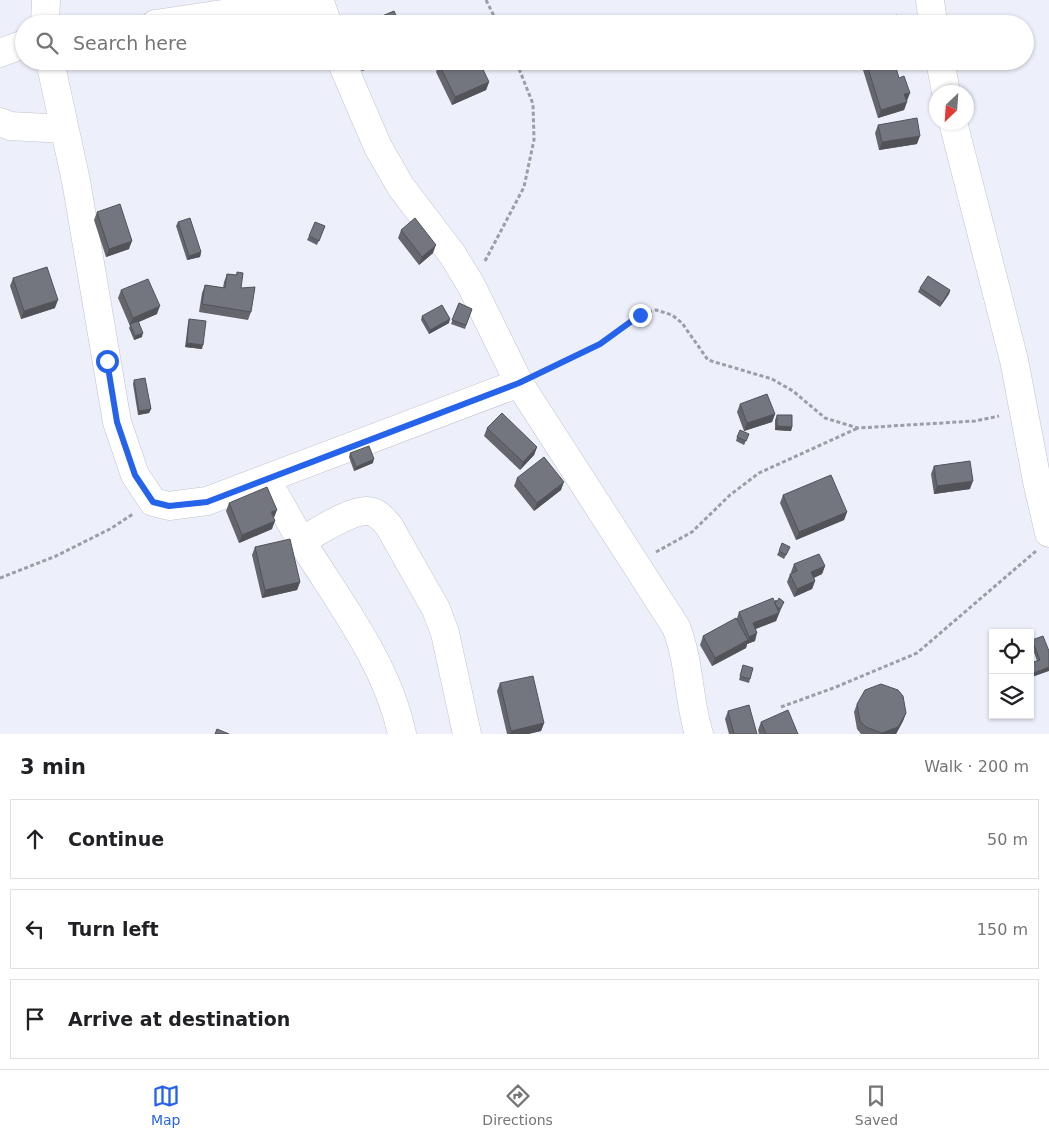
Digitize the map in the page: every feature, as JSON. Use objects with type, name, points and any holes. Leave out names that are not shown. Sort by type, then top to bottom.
[{"type":"street","points":[[45,15],[46,0]]},
{"type":"street","points":[[216,15],[319,0],[325,15]]},
{"type":"street","points":[[930,0],[932,15]]},
{"type":"street","points":[[0,53],[15,47]]},
{"type":"street","points":[[52,70],[90,262],[117,422],[135,475],[153,502],[169,506],[207,502],[519,383]]},
{"type":"street","points":[[345,70],[378,147],[401,187],[446,246],[471,285],[519,383],[676,627],[682,644],[699,734]]},
{"type":"street","points":[[942,70],[945,85]]},
{"type":"street","points":[[0,122],[10,126],[64,129]]},
{"type":"street","points":[[955,130],[1014,360],[1046,539]]},
{"type":"street","points":[[265,479],[301,541],[365,643],[389,693],[398,716],[402,734]]},
{"type":"street","points":[[301,541],[350,515],[367,511],[379,515],[390,526],[439,617],[445,633],[467,734]]},
{"type":"path","points":[[486,0],[494,15]]},
{"type":"path","points":[[471,285],[524,187],[534,140],[533,104],[520,70]]},
{"type":"path","points":[[519,383],[600,344],[640,315],[656,310],[672,315],[682,323],[708,360],[772,379],[793,391],[825,418],[858,428],[975,421],[1004,415],[1023,406]]},
{"type":"path","points":[[634,562],[675,544],[692,532],[730,495],[759,473],[858,428]]},
{"type":"path","points":[[0,578],[56,556],[110,529],[153,502]]},
{"type":"path","points":[[781,707],[836,687],[917,653],[1046,539]]},
{"type":"building","points":[[394,11],[396,15],[384,15]]},
{"type":"building","points":[[442,70],[483,70],[489,82],[455,97]]},
{"type":"building","points":[[868,70],[897,70],[899,78],[904,76],[910,93],[904,94],[907,102],[881,110]]},
{"type":"building","points":[[917,118],[920,136],[882,142],[878,125]]},
{"type":"building","points":[[120,204],[132,241],[109,249],[97,212]]},
{"type":"building","points":[[190,218],[201,252],[189,256],[178,222]]},
{"type":"building","points":[[415,218],[436,245],[422,257],[401,230]]},
{"type":"building","points":[[315,222],[325,226],[319,241],[309,236]]},
{"type":"building","points":[[47,267],[58,300],[24,311],[13,278]]},
{"type":"building","points":[[237,272],[243,273],[241,288],[255,287],[251,312],[202,304],[205,285],[225,288],[227,274],[237,275]]},
{"type":"building","points":[[928,276],[950,290],[942,303],[920,288]]},
{"type":"building","points":[[148,279],[160,306],[133,318],[121,290]]},
{"type":"building","points":[[459,303],[472,309],[466,325],[452,320]]},
{"type":"building","points":[[442,305],[450,319],[430,330],[422,316]]},
{"type":"building","points":[[189,319],[206,321],[203,345],[187,343]]},
{"type":"building","points":[[138,321],[143,333],[135,336],[130,324]]},
{"type":"building","points":[[145,378],[151,409],[139,411],[134,380]]},
{"type":"building","points":[[767,394],[775,414],[747,423],[740,404]]},
{"type":"building","points":[[502,413],[537,447],[523,462],[487,428]]},
{"type":"building","points":[[777,415],[792,415],[792,427],[777,426]]},
{"type":"building","points":[[740,430],[749,434],[746,441],[737,437]]},
{"type":"building","points":[[369,446],[374,459],[356,467],[350,453]]},
{"type":"building","points":[[544,457],[564,482],[537,503],[517,478]]},
{"type":"building","points":[[970,461],[973,481],[937,486],[934,466]]},
{"type":"building","points":[[831,475],[847,512],[799,532],[783,495]]},
{"type":"building","points":[[267,487],[277,510],[271,512],[275,521],[242,535],[229,503]]},
{"type":"building","points":[[290,539],[300,582],[265,590],[255,547]]},
{"type":"building","points":[[782,543],[790,547],[786,555],[779,551]]},
{"type":"building","points":[[819,554],[825,566],[811,572],[815,581],[797,589],[790,574],[797,571],[794,564]]},
{"type":"building","points":[[773,598],[779,613],[753,623],[757,633],[749,637],[739,612]]},
{"type":"building","points":[[779,598],[784,602],[780,609],[776,606],[775,602]]},
{"type":"building","points":[[736,618],[748,640],[715,658],[703,636]]},
{"type":"building","points":[[1043,636],[1049,651],[1049,667],[1034,673],[1034,662],[1040,660],[1034,645],[1034,639]]},
{"type":"building","points":[[743,665],[753,668],[750,679],[740,676]]},
{"type":"building","points":[[533,676],[544,723],[511,731],[500,683]]},
{"type":"building","points":[[881,684],[898,690],[903,696],[906,713],[898,727],[882,733],[866,727],[860,721],[857,704],[865,690]]},
{"type":"building","points":[[749,705],[757,734],[734,734],[728,711]]},
{"type":"building","points":[[788,710],[798,734],[766,734],[761,722]]},
{"type":"building","points":[[217,729],[229,734],[215,734]]},
{"type":"route","points":[[107,361],[117,422],[135,475],[153,502],[169,506],[207,502],[408,424],[470,403],[519,383],[600,344],[615,335],[640,315]]}]
